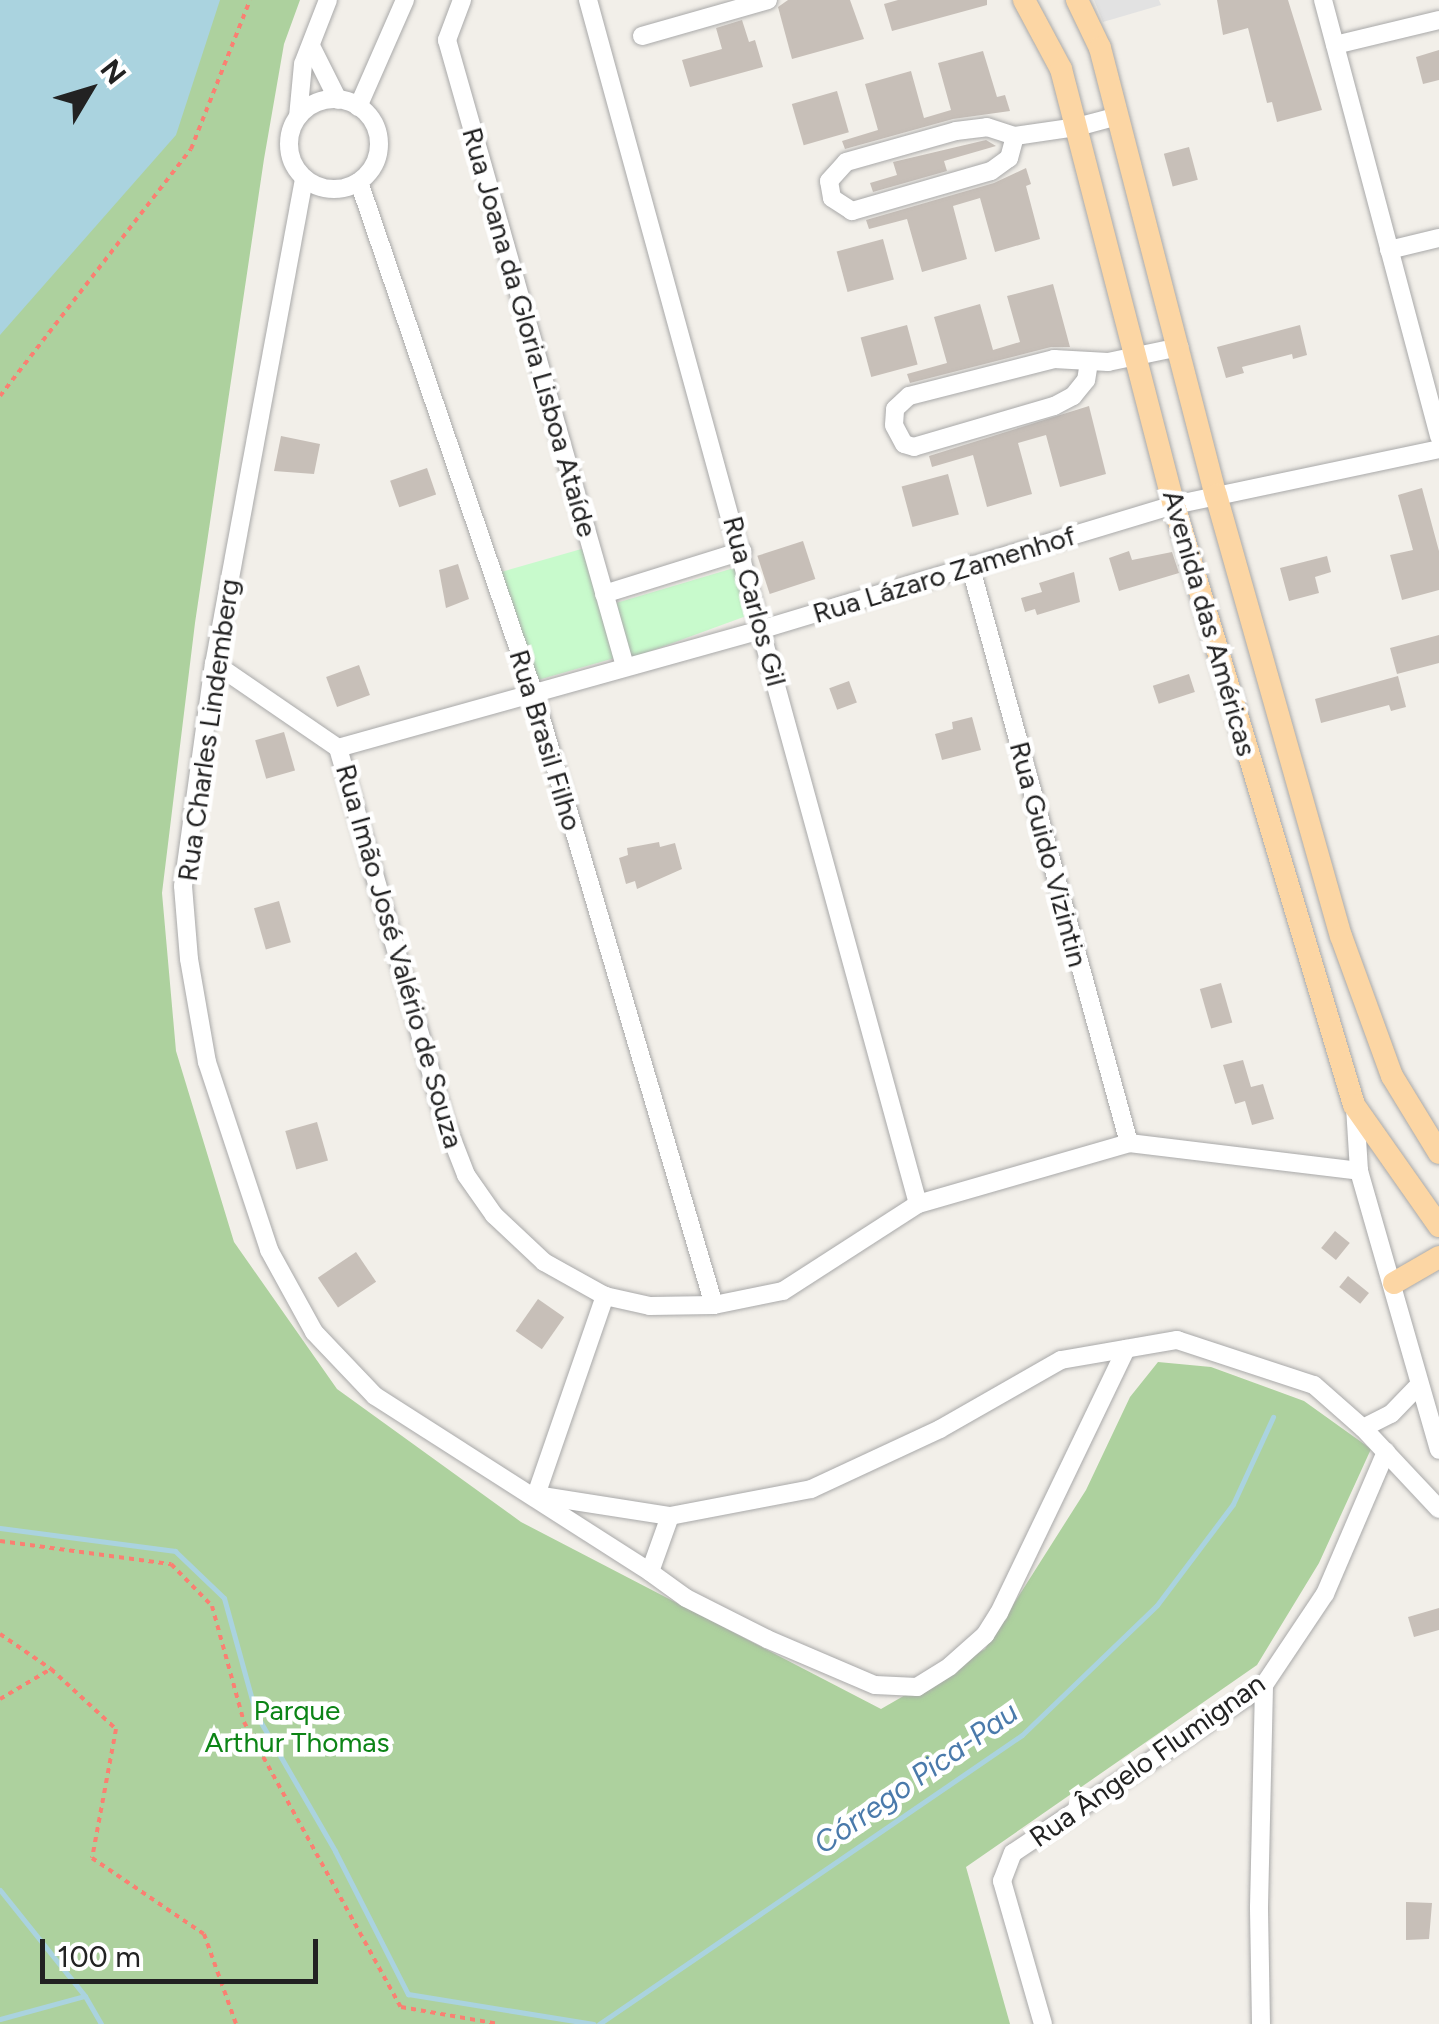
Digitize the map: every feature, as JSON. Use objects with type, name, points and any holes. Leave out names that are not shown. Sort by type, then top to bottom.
[{"type":"main road","name":"Avenida das Américas","points":[[1024,0],[1061,69],[1174,505],[1354,1106],[1439,1226]]},
{"type":"main road","name":"Avenida das Américas","points":[[1078,0],[1100,48],[1216,495],[1341,936],[1392,1076],[1439,1153]]},
{"type":"main road","points":[[1394,1283],[1439,1257]]},
{"type":"street","points":[[298,116],[321,101],[338,100],[358,107],[372,122],[379,148],[369,173],[359,182],[331,190],[304,179],[290,156],[299,85],[328,0]]},
{"type":"street","points":[[358,107],[405,0]]},
{"type":"street","name":"Rua Joana da Gloria Lisboa Ataíde","points":[[462,0],[447,40],[624,666]]},
{"type":"street","name":"Rua Carlos Gil","points":[[588,0],[764,629],[918,1204]]},
{"type":"street","points":[[642,36],[768,0]]},
{"type":"street","points":[[1323,0],[1439,438]]},
{"type":"street","points":[[1335,45],[1439,20]]},
{"type":"street","points":[[311,46],[338,100]]},
{"type":"street","points":[[1015,136],[1008,158],[991,171],[852,211],[832,198],[829,181],[846,162],[956,131],[987,126],[1015,136],[1118,116]]},
{"type":"street","name":"Rua Charles Lindemberg","points":[[304,179],[214,663],[184,886],[189,959],[207,1062],[269,1250],[314,1332],[375,1396],[536,1496],[670,1516],[811,1490],[940,1429],[1061,1360],[1177,1340],[1314,1385],[1362,1428],[1439,1509]]},
{"type":"street","name":"Rua Brasil Filho","points":[[359,182],[533,690],[714,1305]]},
{"type":"street","points":[[1389,250],[1439,238]]},
{"type":"street","points":[[1088,362],[1086,380],[1073,396],[1054,406],[914,447],[904,444],[894,425],[895,409],[910,396],[1054,359],[1088,362],[1137,358],[1178,347]]},
{"type":"street","name":"Rua Lázaro Zamenhof","points":[[338,748],[533,690],[764,629],[1174,505],[1439,449]]},
{"type":"street","points":[[604,594],[742,551]]},
{"type":"street","name":"Rua Guido Vizintin","points":[[970,565],[1128,1143]]},
{"type":"street","name":"Rua Imão José Valério de Souza","points":[[214,663],[338,748],[446,1121],[466,1175],[494,1216],[544,1262],[604,1296],[650,1306],[714,1305],[783,1291],[918,1204],[1128,1143],[1359,1171]]},
{"type":"street","points":[[1354,1106],[1359,1171],[1439,1450]]},
{"type":"street","points":[[604,1296],[536,1496],[686,1598],[767,1639],[875,1685],[917,1686],[950,1666],[986,1634],[1126,1349]]},
{"type":"street","points":[[1362,1428],[1391,1414],[1419,1385]]},
{"type":"street","name":"Rua Ângelo Flumignan","points":[[1043,2024],[1002,1881],[1014,1853],[1264,1686],[1325,1594],[1386,1452]]},
{"type":"street","points":[[650,1572],[670,1516]]},
{"type":"street","points":[[1261,2024],[1258,1907],[1264,1686]]},
{"type":"path","points":[[0,396],[70,299],[191,150],[250,0]]},
{"type":"path","points":[[0,1540],[171,1564],[212,1606],[244,1722],[401,2007],[499,2024]]},
{"type":"path","points":[[0,1634],[51,1668],[116,1729],[92,1858],[204,1934],[236,2024]]},
{"type":"path","points":[[0,1699],[51,1668]]},
{"type":"green space","name":"Parque Arthur Thomas","points":[[0,0],[300,0],[284,44],[264,159],[195,623],[162,893],[176,1051],[234,1242],[337,1389],[521,1522],[881,1709],[985,1649],[1086,1490],[1130,1397],[1158,1362],[1211,1367],[1304,1401],[1371,1449],[1319,1563],[1257,1665],[966,1867],[1010,2024],[0,2024]]},
{"type":"green space","points":[[585,548],[616,658],[533,682],[501,572]]},
{"type":"green space","points":[[734,568],[749,615],[629,659],[616,603]]},
{"type":"shaded area","points":[[1094,0],[1159,0],[1161,5],[1103,22]]},
{"type":"water","points":[[0,0],[220,0],[176,135],[0,335]]},
{"type":"building","points":[[788,0],[850,0],[864,39],[792,59],[778,7]]},
{"type":"building","points":[[898,0],[987,0],[987,5],[892,31],[884,4]]},
{"type":"building","points":[[1217,0],[1288,0],[1322,110],[1277,122],[1272,102],[1267,103],[1248,28],[1223,35]]},
{"type":"building","points":[[742,20],[749,42],[755,40],[763,67],[690,87],[682,60],[722,49],[716,28]]},
{"type":"building","points":[[1439,50],[1439,80],[1423,84],[1416,57]]},
{"type":"building","points":[[983,51],[997,97],[1005,95],[1010,111],[953,119],[845,149],[842,141],[878,130],[865,84],[911,71],[924,118],[951,110],[938,63]]},
{"type":"building","points":[[837,91],[849,132],[804,145],[792,104]]},
{"type":"building","points":[[986,140],[996,146],[944,161],[947,171],[873,192],[870,183],[897,175],[893,162]]},
{"type":"building","points":[[1189,147],[1198,180],[1173,187],[1164,154]]},
{"type":"building","points":[[1026,168],[1031,184],[1026,186],[1040,239],[995,252],[980,198],[953,206],[967,259],[922,272],[907,219],[869,229],[866,220],[994,183]]},
{"type":"building","points":[[883,239],[894,280],[848,292],[837,251]]},
{"type":"building","points":[[1053,284],[1070,347],[1051,347],[910,383],[907,374],[947,363],[934,317],[980,304],[993,350],[1020,342],[1007,296]]},
{"type":"building","points":[[907,325],[918,365],[871,377],[861,337]]},
{"type":"building","points":[[1300,325],[1307,355],[1293,359],[1292,354],[1242,367],[1244,373],[1226,378],[1217,347]]},
{"type":"building","points":[[1089,406],[1106,474],[1060,487],[1046,435],[1018,443],[1032,494],[987,507],[973,455],[932,467],[929,456]]},
{"type":"building","points":[[281,436],[320,444],[314,474],[274,471]]},
{"type":"building","points":[[427,468],[436,494],[399,507],[390,481]]},
{"type":"building","points":[[948,474],[959,515],[913,527],[902,486]]},
{"type":"building","points":[[1422,488],[1439,551],[1439,590],[1402,600],[1390,555],[1413,550],[1398,495]]},
{"type":"building","points":[[803,541],[815,579],[770,594],[757,556]]},
{"type":"building","points":[[1129,551],[1132,560],[1172,552],[1179,573],[1119,591],[1109,558]]},
{"type":"building","points":[[1327,556],[1331,572],[1315,577],[1319,593],[1289,601],[1280,568]]},
{"type":"building","points":[[458,564],[469,599],[446,608],[439,570]]},
{"type":"building","points":[[1074,572],[1080,602],[1037,615],[1035,609],[1025,612],[1021,598],[1042,592],[1039,583]]},
{"type":"building","points":[[1439,635],[1439,663],[1397,674],[1390,648]]},
{"type":"building","points":[[359,665],[370,695],[337,707],[326,677]]},
{"type":"building","points":[[1189,674],[1195,692],[1159,704],[1153,686]]},
{"type":"building","points":[[1398,676],[1406,707],[1391,711],[1389,705],[1321,723],[1315,699]]},
{"type":"building","points":[[849,681],[857,703],[837,710],[829,688]]},
{"type":"building","points":[[972,717],[981,750],[942,760],[935,734],[953,729],[952,722]]},
{"type":"building","points":[[284,732],[295,770],[266,779],[255,740]]},
{"type":"building","points":[[659,842],[660,847],[675,843],[682,869],[637,889],[635,881],[626,884],[619,858],[628,855],[627,848]]},
{"type":"building","points":[[279,901],[291,942],[266,950],[254,908]]},
{"type":"building","points":[[1221,983],[1232,1022],[1211,1028],[1200,989]]},
{"type":"building","points":[[1243,1060],[1251,1087],[1263,1084],[1274,1119],[1252,1125],[1245,1101],[1235,1104],[1223,1065]]},
{"type":"building","points":[[317,1122],[328,1160],[296,1170],[285,1131]]},
{"type":"building","points":[[1335,1231],[1350,1243],[1336,1260],[1321,1248]]},
{"type":"building","points":[[356,1252],[376,1282],[338,1308],[318,1278]]},
{"type":"building","points":[[1348,1276],[1369,1293],[1360,1304],[1339,1287]]},
{"type":"building","points":[[538,1299],[564,1317],[542,1349],[516,1331]]},
{"type":"building","points":[[1439,1608],[1439,1630],[1414,1637],[1408,1617]]},
{"type":"building","points":[[1406,1902],[1432,1903],[1429,1939],[1406,1940]]},
{"type":"waterway","name":"Córrego Pica-Pau","points":[[599,2024],[1022,1735],[1157,1605],[1233,1504],[1273,1417]]},
{"type":"waterway","points":[[0,1528],[175,1551],[224,1598],[256,1714],[335,1851],[408,1994],[594,2024]]},
{"type":"waterway","points":[[0,1890],[85,1996],[101,2024]]},
{"type":"waterway","points":[[0,2019],[84,1996]]}]
